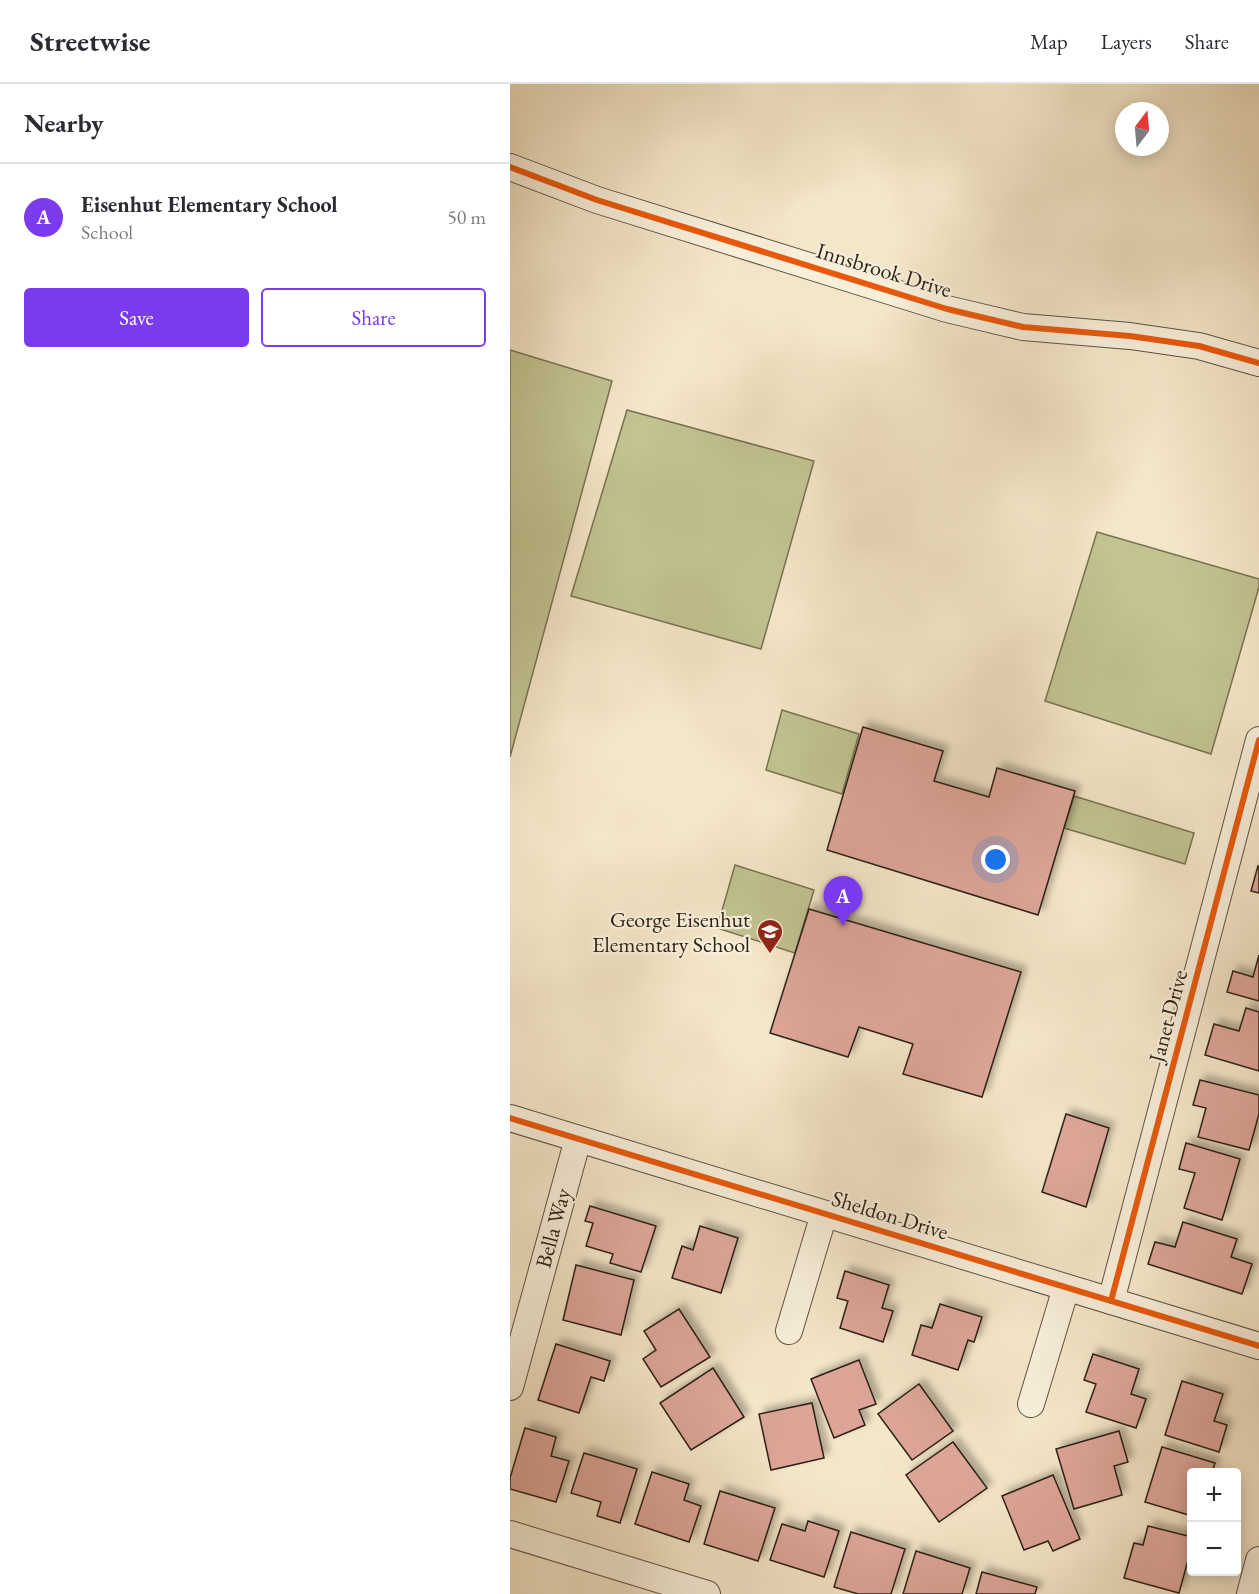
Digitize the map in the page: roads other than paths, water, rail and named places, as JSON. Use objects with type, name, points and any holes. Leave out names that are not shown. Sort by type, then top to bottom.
[{"type":"street","name":"Innsbrook Drive","points":[[510,167],[597,200],[947,309],[1023,327],[1130,336],[1199,346],[1259,363]]},
{"type":"street","name":"Janet Drive","points":[[1111,1301],[1259,740]]},
{"type":"street","name":"Sheldon Drive","points":[[510,1118],[1259,1346]]},
{"type":"street","name":"Bella Way","points":[[510,1387],[578,1139]]},
{"type":"street","points":[[789,1331],[824,1214]]},
{"type":"street","points":[[1031,1404],[1066,1288]]},
{"type":"street","points":[[510,1534],[707,1594]]},
{"type":"street","points":[[1250,1594],[1259,1560]]},
{"type":"place","name":"Eisenhut Elementary School","points":[[843,926]]},
{"type":"place","name":"George Eisenhut Elementary School","points":[[770,955]]}]
